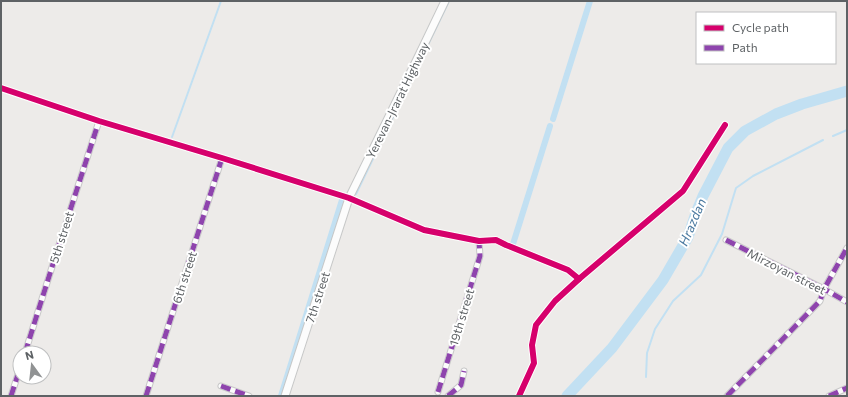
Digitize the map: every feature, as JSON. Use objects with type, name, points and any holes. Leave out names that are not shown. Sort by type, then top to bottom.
[{"type":"main road","name":"Yerevan-Jrarat Highway","points":[[349,198],[445,1]]},
{"type":"main road","name":"7th street","points":[[285,396],[349,198]]},
{"type":"street","points":[[1,88],[99,121],[349,198],[424,230],[479,241],[496,240],[568,270],[579,279]]},
{"type":"street","name":"5th street","points":[[27,345],[99,121]]},
{"type":"street","points":[[519,396],[534,363],[532,345],[536,325],[555,301],[579,279],[683,191],[725,125]]},
{"type":"street","name":"6th street","points":[[146,396],[222,158]]},
{"type":"street","name":"Mirzoyan street","points":[[726,240],[847,302]]},
{"type":"street","name":"19th street","points":[[438,392],[480,256],[479,241]]},
{"type":"street","points":[[727,396],[820,301],[824,289],[847,248]]},
{"type":"street","points":[[448,396],[461,384],[464,371]]},
{"type":"street","points":[[11,396],[15,385]]},
{"type":"street","points":[[221,386],[249,396]]},
{"type":"street","points":[[829,396],[847,388]]},
{"type":"waterway","points":[[172,137],[221,1]]},
{"type":"waterway","points":[[356,194],[449,1]]},
{"type":"waterway","points":[[553,119],[590,1]]},
{"type":"waterway","name":"Hrazdan","points":[[567,396],[612,348],[663,280],[688,237],[703,196],[728,148],[745,131],[776,114],[802,104],[847,91]]},
{"type":"waterway","points":[[513,244],[550,126]]},
{"type":"waterway","points":[[833,136],[847,130]]},
{"type":"waterway","points":[[646,377],[647,353],[655,329],[673,301],[701,275],[722,234],[736,188],[753,176],[823,140]]},
{"type":"waterway","points":[[281,396],[342,200]]},
{"type":"marked path","points":[[28,345],[99,121]]},
{"type":"marked path","points":[[146,396],[222,158]]},
{"type":"marked path","points":[[726,240],[847,302]]},
{"type":"marked path","points":[[438,392],[480,256],[479,241]]},
{"type":"marked path","points":[[727,396],[820,301],[824,289],[847,248]]},
{"type":"marked path","points":[[448,396],[461,385],[464,371]]},
{"type":"marked path","points":[[11,396],[15,385]]},
{"type":"marked path","points":[[221,386],[249,396]]},
{"type":"marked path","points":[[829,396],[847,388]]},
{"type":"cycle path","points":[[1,88],[99,121],[349,198],[424,230],[479,241],[496,240],[568,270],[579,279]]},
{"type":"cycle path","points":[[519,396],[534,363],[532,345],[536,325],[555,301],[579,279],[683,191],[725,125]]}]
